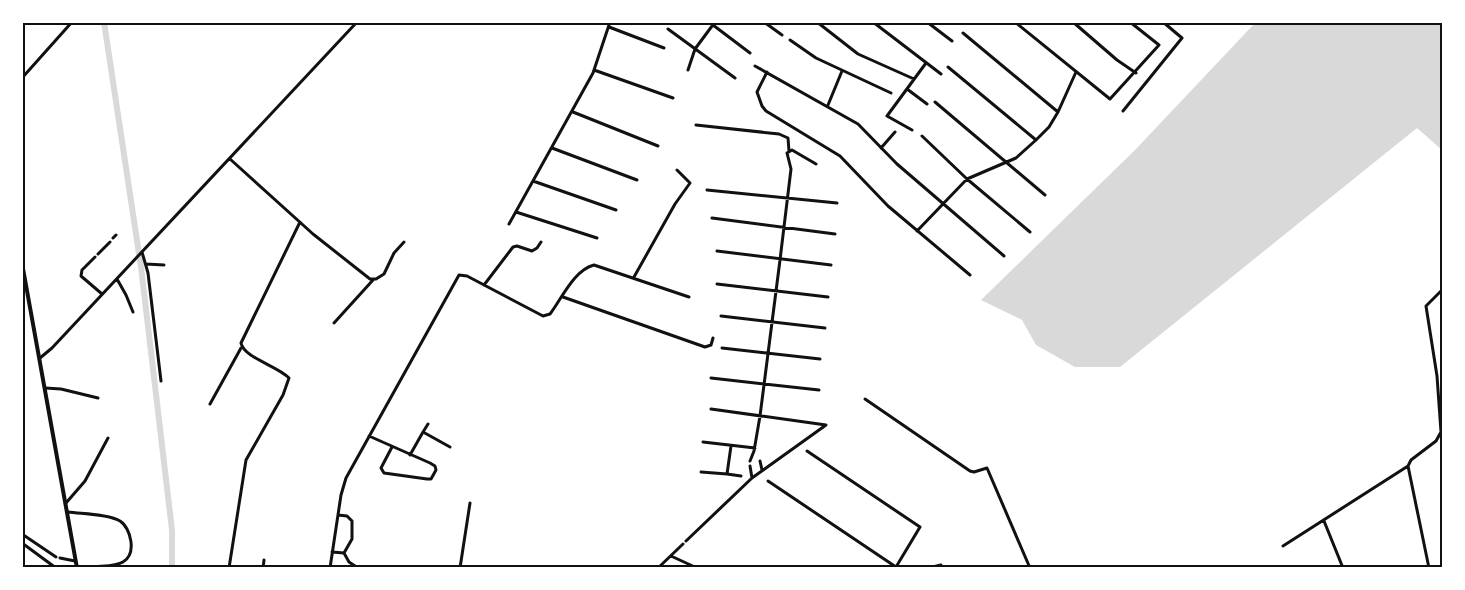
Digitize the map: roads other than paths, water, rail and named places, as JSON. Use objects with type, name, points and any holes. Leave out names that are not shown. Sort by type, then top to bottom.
[{"type":"main road","points":[[22,263],[77,567]]},
{"type":"street","points":[[22,78],[72,22]]},
{"type":"street","points":[[40,358],[52,348],[357,22]]},
{"type":"street","points":[[509,224],[594,70],[610,22]]},
{"type":"street","points":[[764,22],[782,35]]},
{"type":"street","points":[[873,22],[941,74]]},
{"type":"street","points":[[1015,22],[1110,99],[1159,45],[1130,22]]},
{"type":"street","points":[[1072,22],[1136,73]]},
{"type":"street","points":[[1123,111],[1182,38],[1163,22]]},
{"type":"street","points":[[688,70],[695,49],[712,23],[750,53]]},
{"type":"street","points":[[817,23],[858,54],[914,79]]},
{"type":"street","points":[[929,23],[952,41]]},
{"type":"street","points":[[609,27],[664,48]]},
{"type":"street","points":[[668,29],[735,78]]},
{"type":"street","points":[[963,33],[1058,112]]},
{"type":"street","points":[[790,40],[810,55],[891,93]]},
{"type":"street","points":[[912,130],[887,116],[926,63]]},
{"type":"street","points":[[755,66],[858,124],[943,205],[1004,256]]},
{"type":"street","points":[[948,67],[1036,140]]},
{"type":"street","points":[[594,70],[673,98]]},
{"type":"street","points":[[827,105],[842,71]]},
{"type":"street","points":[[767,72],[757,92],[766,111],[837,153],[872,191],[970,275]]},
{"type":"street","points":[[917,231],[967,179],[1007,163],[1023,153],[1036,140],[1058,112],[1076,72]]},
{"type":"street","points":[[907,89],[927,104]]},
{"type":"street","points":[[935,102],[1045,195]]},
{"type":"street","points":[[573,111],[658,146]]},
{"type":"street","points":[[696,125],[779,134],[788,138],[787,158],[791,169],[788,198],[760,416],[755,450],[750,461]]},
{"type":"street","points":[[881,148],[895,132]]},
{"type":"street","points":[[922,136],[967,179],[1030,232]]},
{"type":"street","points":[[552,148],[637,180]]},
{"type":"street","points":[[789,151],[816,164]]},
{"type":"street","points":[[230,159],[337,254],[374,279]]},
{"type":"street","points":[[634,277],[675,204],[688,187],[689,180],[677,170]]},
{"type":"street","points":[[533,181],[616,210]]},
{"type":"street","points":[[707,190],[837,203]]},
{"type":"street","points":[[516,212],[597,238]]},
{"type":"street","points":[[712,218],[835,234]]},
{"type":"street","points":[[210,404],[241,347],[300,222]]},
{"type":"street","points":[[102,294],[81,276],[82,270],[110,242]]},
{"type":"street","points":[[334,323],[374,279],[384,274],[394,253],[404,242]]},
{"type":"street","points":[[484,285],[513,247],[517,246],[532,251],[541,242]]},
{"type":"street","points":[[717,251],[831,265]]},
{"type":"street","points":[[141,253],[146,264],[161,381]]},
{"type":"street","points":[[146,264],[164,265]]},
{"type":"street","points":[[330,567],[343,487],[456,278],[462,274],[543,316],[550,314],[579,273],[586,267],[594,265],[689,297]]},
{"type":"street","points":[[117,279],[133,312]]},
{"type":"street","points":[[717,284],[828,297]]},
{"type":"street","points":[[1283,546],[1408,466],[1411,460],[1436,441],[1441,432],[1437,376],[1426,306],[1443,290]]},
{"type":"street","points":[[563,297],[705,347],[711,345],[712,338]]},
{"type":"street","points":[[721,316],[825,328]]},
{"type":"street","points":[[229,567],[246,460],[283,394],[289,378],[241,347]]},
{"type":"street","points":[[722,348],[820,359]]},
{"type":"street","points":[[711,378],[819,390]]},
{"type":"street","points":[[45,388],[61,389],[98,399]]},
{"type":"street","points":[[865,399],[970,471],[987,468],[1030,567]]},
{"type":"street","points":[[658,567],[752,478],[826,424],[711,409]]},
{"type":"street","points":[[410,455],[428,424]]},
{"type":"street","points":[[423,432],[450,447]]},
{"type":"street","points":[[369,436],[435,466],[434,475],[431,479],[389,475],[382,471],[381,468],[392,447]]},
{"type":"street","points":[[66,503],[85,481],[108,438]]},
{"type":"street","points":[[703,442],[755,450],[758,455]]},
{"type":"street","points":[[727,474],[731,446]]},
{"type":"street","points":[[768,481],[897,567],[920,527],[807,451]]},
{"type":"street","points":[[760,461],[762,470]]},
{"type":"street","points":[[750,466],[752,478]]},
{"type":"street","points":[[1408,466],[1429,567]]},
{"type":"street","points":[[701,472],[741,476]]},
{"type":"street","points":[[460,567],[470,503]]},
{"type":"street","points":[[68,512],[113,518],[128,527],[130,535],[128,557],[122,563],[94,567]]},
{"type":"street","points":[[338,515],[347,516],[352,521],[352,539],[344,552]]},
{"type":"street","points":[[1324,521],[1343,567]]},
{"type":"street","points":[[22,534],[57,557],[75,561]]},
{"type":"street","points":[[22,543],[55,567],[57,557]]},
{"type":"street","points":[[332,552],[344,552]]},
{"type":"street","points":[[344,552],[349,562],[355,566]]},
{"type":"street","points":[[671,556],[697,567]]},
{"type":"street","points":[[263,567],[264,560]]},
{"type":"street","points":[[928,567],[941,565]]},
{"type":"waterway","points":[[104,22],[141,267],[172,530],[172,568]]}]
